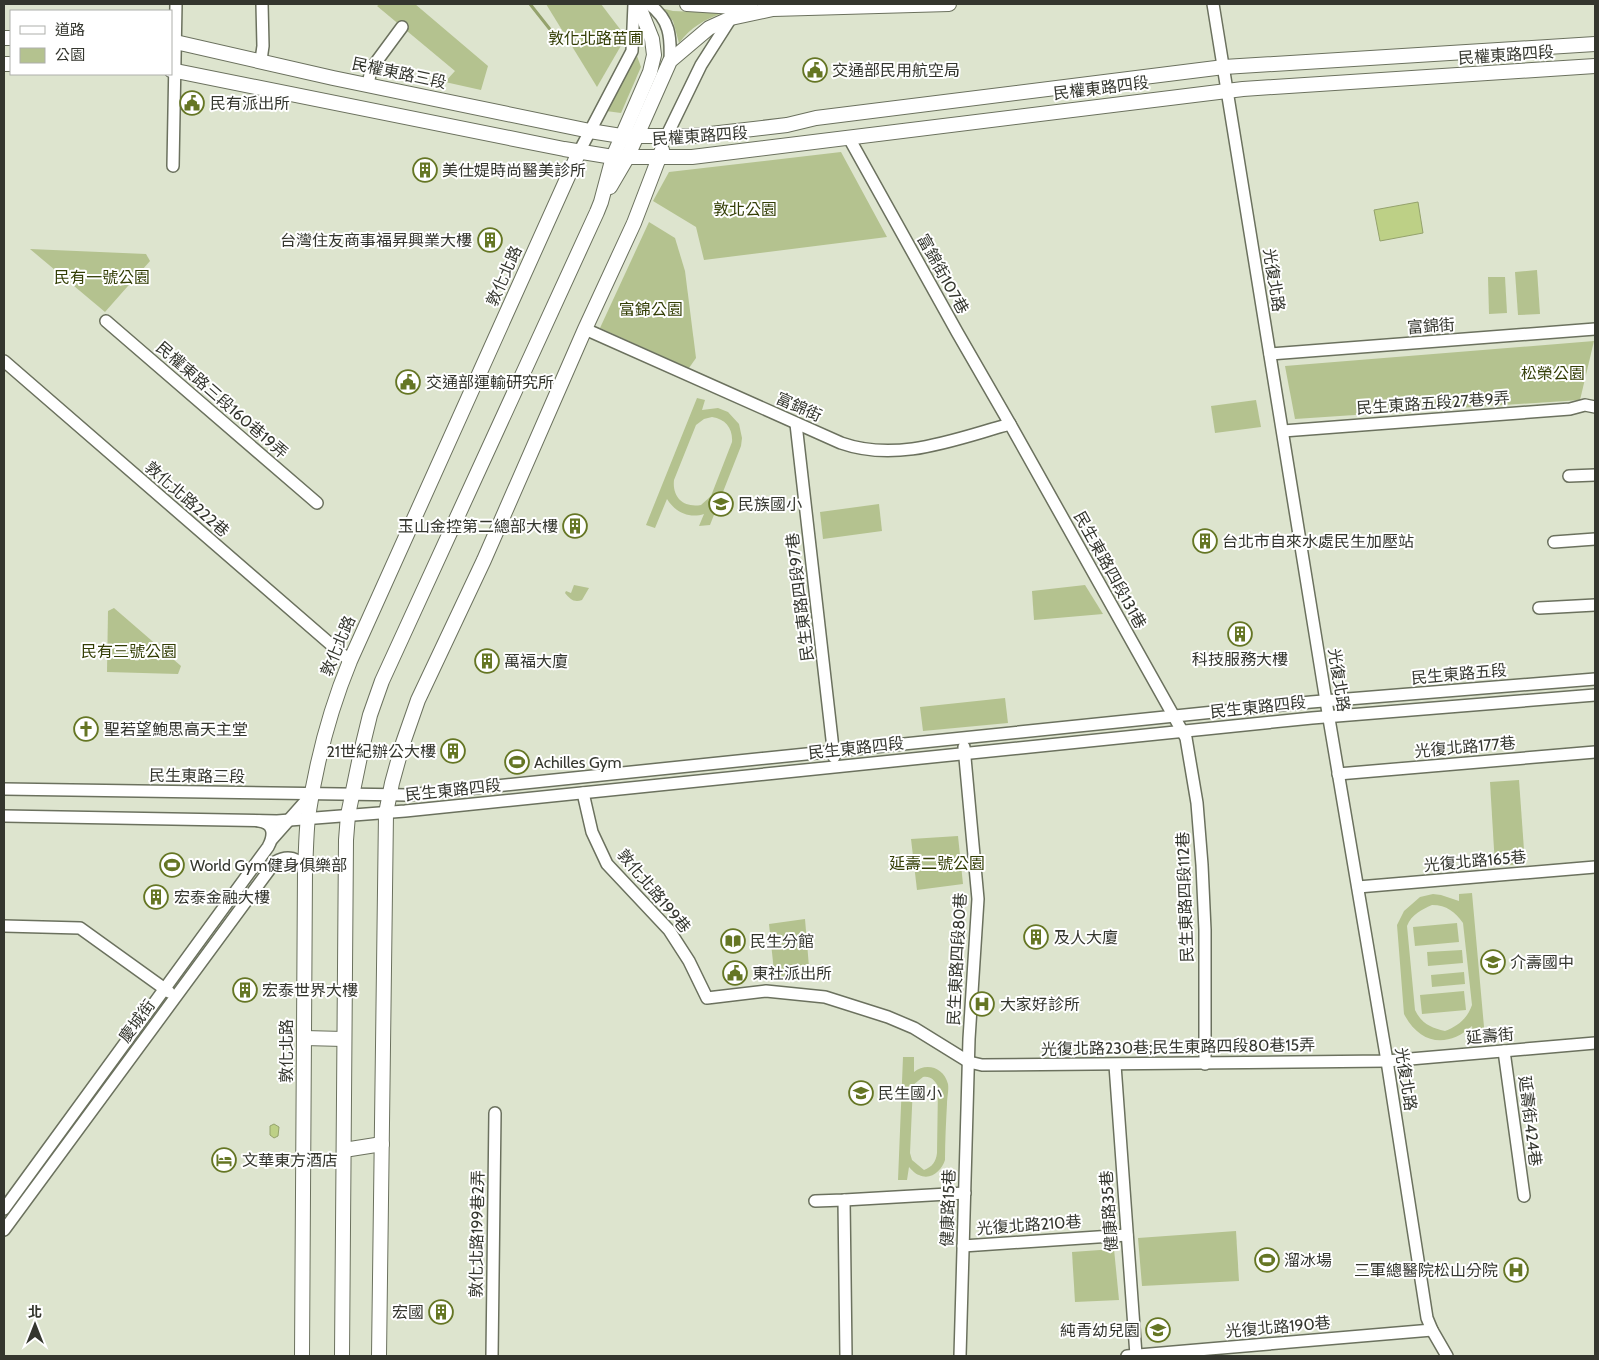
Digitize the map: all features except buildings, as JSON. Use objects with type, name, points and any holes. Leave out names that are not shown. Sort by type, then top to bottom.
[{"type":"main road","points":[[620,157],[621,136],[650,72],[654,55],[652,39],[638,4]]},
{"type":"main road","points":[[687,4],[773,9],[948,4]]},
{"type":"main road","points":[[342,1356],[346,840],[352,794],[370,714],[382,681],[620,157],[637,137],[670,61],[709,28],[731,18],[773,9]]},
{"type":"main road","name":"民權東路三段","points":[[173,41],[368,85],[621,136]]},
{"type":"main road","name":"民權東路四段","points":[[621,136],[666,137],[721,133],[816,118],[1224,67],[1595,44]]},
{"type":"main road","name":"民權東路四段","points":[[620,157],[692,157],[1228,90],[1595,66]]},
{"type":"main road","points":[[174,67],[431,123],[579,152],[620,157]]},
{"type":"main road","points":[[379,1356],[386,813],[389,794],[403,743],[418,700],[484,560],[636,217],[666,137]]},
{"type":"main road","name":"敦化北路","points":[[302,1356],[305,871],[308,819],[328,721],[336,694],[350,661],[579,152]]},
{"type":"main road","points":[[304,1038],[344,1039]]},
{"type":"main road","points":[[344,1150],[382,1144]]},
{"type":"street","points":[[173,166],[173,41],[176,4]]},
{"type":"street","points":[[260,60],[263,46],[262,4]]},
{"type":"street","name":"敦化北路","points":[[579,152],[632,51],[634,4]]},
{"type":"street","points":[[649,4],[658,10],[668,29],[671,40],[670,61]]},
{"type":"street","name":"光復北路","points":[[1213,4],[1328,716],[1387,1061],[1427,1318],[1447,1356]]},
{"type":"street","points":[[666,137],[701,66],[731,18]]},
{"type":"street","points":[[368,85],[371,70],[402,27]]},
{"type":"street","name":"富錦街107巷","points":[[849,138],[1010,424]]},
{"type":"street","name":"民權東路三段160巷19弄","points":[[106,322],[317,502]]},
{"type":"street","name":"富錦街","points":[[585,329],[856,449],[895,452],[918,449],[1010,424]]},
{"type":"street","name":"富錦街","points":[[1270,354],[1595,330]]},
{"type":"street","name":"敦化北路222巷","points":[[4,361],[350,661]]},
{"type":"street","name":"民生東路五段27巷9弄","points":[[1283,431],[1590,406]]},
{"type":"street","name":"民生東路四段97巷","points":[[796,424],[834,767]]},
{"type":"street","name":"民生東路四段131巷","points":[[1010,424],[1182,732]]},
{"type":"street","points":[[1569,476],[1595,474]]},
{"type":"street","points":[[1554,542],[1595,539]]},
{"type":"street","points":[[1539,608],[1595,605]]},
{"type":"street","name":"民生東路五段","points":[[1326,701],[1595,679]]},
{"type":"street","name":"民生東路五段","points":[[1328,716],[1595,695]]},
{"type":"street","name":"民生東路四段","points":[[389,794],[423,793],[1326,701]]},
{"type":"street","name":"民生東路四段","points":[[386,813],[1328,716]]},
{"type":"street","name":"民生東路四段112巷","points":[[1182,732],[1186,738],[1196,803],[1202,865],[1205,930],[1205,1064]]},
{"type":"street","name":"民生東路四段80巷","points":[[963,738],[978,899],[969,1062]]},
{"type":"street","name":"光復北路177巷","points":[[1338,774],[1595,752]]},
{"type":"street","name":"民生東路三段","points":[[4,789],[389,794]]},
{"type":"street","name":"敦化北路199巷","points":[[583,793],[592,832],[607,864],[670,930],[689,961],[707,998],[766,991],[825,997],[864,1008],[914,1028],[969,1062]]},
{"type":"street","name":"慶城街","points":[[4,1210],[58,1132],[198,944],[272,839],[312,794]]},
{"type":"street","points":[[4,816],[289,820],[386,813]]},
{"type":"street","points":[[254,820],[268,825],[272,839]]},
{"type":"street","name":"慶城街","points":[[4,1230],[275,862],[281,858],[291,858],[300,862],[305,871]]},
{"type":"street","name":"光復北路165巷","points":[[1358,887],[1595,867]]},
{"type":"street","points":[[4,926],[80,928],[176,997]]},
{"type":"street","name":"延壽街","points":[[1387,1061],[1595,1043]]},
{"type":"street","name":"延壽街424巷","points":[[1504,1051],[1524,1196]]},
{"type":"street","name":"光復北路230巷;民生東路四段80巷15弄","points":[[969,1062],[982,1065],[1387,1061]]},
{"type":"street","name":"健康路15巷","points":[[960,1356],[969,1062]]},
{"type":"street","name":"健康路35巷","points":[[1115,1064],[1127,1235],[1132,1356]]},
{"type":"street","name":"敦化北路199巷2弄","points":[[492,1356],[495,1113]]},
{"type":"street","points":[[815,1201],[965,1193]]},
{"type":"street","points":[[844,1200],[846,1356]]},
{"type":"street","name":"光復北路210巷","points":[[963,1246],[1127,1235]]},
{"type":"street","name":"光復北路190巷","points":[[1132,1356],[1432,1330]]},
{"type":"green space","points":[[380,4],[415,4],[488,66],[481,90],[445,82],[455,71],[377,6]]},
{"type":"green space","name":"敦化北路苗圃","points":[[546,4],[601,4],[626,37],[597,87]]},
{"type":"green space","points":[[661,8],[673,11],[722,13],[698,25],[679,43],[673,21]]},
{"type":"green space","points":[[637,56],[641,67],[621,113],[606,111]]},
{"type":"green space","name":"敦北公園","points":[[841,152],[887,237],[704,260],[696,227],[653,201],[669,172]]},
{"type":"green space","name":"富錦公園","points":[[649,222],[675,238],[685,271],[696,358],[689,368],[600,328]]},
{"type":"green space","name":"民有一號公園","points":[[30,249],[146,254],[150,261],[105,312]]},
{"type":"green space","points":[[1537,270],[1540,314],[1518,315],[1515,272]]},
{"type":"green space","points":[[1488,277],[1505,277],[1507,313],[1489,314]]},
{"type":"green space","name":"松榮公園","points":[[1594,341],[1580,400],[1295,419],[1285,366]]},
{"type":"green space","points":[[697,398],[705,400],[702,410],[718,408],[728,412],[739,424],[742,438],[741,446],[710,525],[699,526],[704,514],[693,516],[678,511],[667,499],[655,528],[646,525]],"holes":[[[717,418],[728,425],[732,442],[711,496],[701,505],[689,505],[677,497],[674,480],[696,425],[704,419]]]},
{"type":"green space","points":[[1256,400],[1261,427],[1215,433],[1211,406]]},
{"type":"green space","points":[[879,504],[882,531],[823,539],[820,512]]},
{"type":"green space","points":[[574,585],[589,588],[582,600],[572,600],[565,593],[566,591],[571,593]]},
{"type":"green space","points":[[1085,585],[1103,614],[1034,620],[1032,591]]},
{"type":"green space","name":"民有三號公園","points":[[114,608],[181,666],[178,674],[107,672],[108,611]]},
{"type":"green space","points":[[1005,698],[1008,723],[923,731],[920,707]]},
{"type":"green space","points":[[1519,780],[1525,864],[1495,866],[1490,782]]},
{"type":"green space","name":"延壽二號公園","points":[[958,836],[963,884],[917,890],[911,839]]},
{"type":"green space","points":[[1472,893],[1485,1038],[1474,1039],[1472,1026],[1454,1038],[1435,1040],[1418,1032],[1404,1014],[1397,925],[1404,911],[1420,897],[1433,894],[1459,901],[1459,894]],"holes":[[[1432,905],[1442,906],[1450,910],[1463,923],[1472,1005],[1462,1021],[1445,1031],[1427,1024],[1415,1010],[1407,926],[1411,918]]]},
{"type":"green space","points":[[805,919],[810,979],[775,981],[769,924]]},
{"type":"green space","points":[[1457,923],[1459,942],[1415,946],[1413,927]]},
{"type":"green space","points":[[1462,950],[1463,963],[1428,966],[1427,952]]},
{"type":"green space","points":[[1464,972],[1465,984],[1432,987],[1431,975]]},
{"type":"green space","points":[[1464,991],[1466,1010],[1422,1014],[1420,995]]},
{"type":"green space","points":[[903,1057],[914,1057],[914,1072],[924,1067],[934,1068],[943,1074],[948,1084],[945,1160],[939,1171],[932,1176],[923,1176],[914,1172],[909,1167],[907,1180],[898,1180]],"holes":[[[923,1077],[932,1079],[938,1086],[937,1153],[933,1164],[924,1170],[912,1160],[910,1153],[913,1085]]]},
{"type":"green space","points":[[1236,1231],[1239,1281],[1142,1286],[1138,1238]]},
{"type":"green space","name":"溜冰場","points":[[1263,1248],[1271,1248],[1278,1255],[1278,1263],[1271,1270],[1263,1270],[1256,1263],[1256,1255]]},
{"type":"green space","points":[[1114,1249],[1119,1300],[1075,1302],[1072,1252]]},
{"type":"shaded area","points":[[1418,202],[1423,233],[1380,241],[1374,210]]},
{"type":"shaded area","points":[[274,1124],[279,1127],[278,1136],[274,1138],[270,1135],[270,1126]]},
{"type":"waterway","points":[[530,4],[560,42]]},
{"type":"place","name":"交通部民用航空局","points":[[815,70]]},
{"type":"place","name":"民有派出所","points":[[192,103]]},
{"type":"place","name":"美仕媞時尚醫美診所","points":[[425,170]]},
{"type":"place","name":"台灣住友商事福昇興業大樓","points":[[490,240]]},
{"type":"place","name":"交通部運輸研究所","points":[[408,382]]},
{"type":"place","name":"民族國小","points":[[721,504]]},
{"type":"place","name":"玉山金控第二總部大樓","points":[[575,526]]},
{"type":"place","name":"台北市自來水處民生加壓站","points":[[1205,541]]},
{"type":"place","name":"科技服務大樓","points":[[1240,634]]},
{"type":"place","name":"萬福大廈","points":[[487,661]]},
{"type":"place","name":"聖若望鮑思高天主堂","points":[[86,729]]},
{"type":"place","name":"21世紀辦公大樓","points":[[453,751]]},
{"type":"place","name":"Achilles Gym","points":[[517,762]]},
{"type":"place","name":"World Gym健身俱樂部","points":[[172,865]]},
{"type":"place","name":"宏泰金融大樓","points":[[156,897]]},
{"type":"place","name":"及人大廈","points":[[1036,937]]},
{"type":"place","name":"民生分館","points":[[733,941]]},
{"type":"place","name":"介壽國中","points":[[1493,962]]},
{"type":"place","name":"東社派出所","points":[[735,973]]},
{"type":"place","name":"宏泰世界大樓","points":[[245,990]]},
{"type":"place","name":"大家好診所","points":[[982,1004]]},
{"type":"place","name":"民生國小","points":[[861,1093]]},
{"type":"place","name":"文華東方酒店","points":[[224,1160]]},
{"type":"place","name":"溜冰場","points":[[1267,1260]]},
{"type":"place","name":"三軍總醫院松山分院","points":[[1516,1270]]},
{"type":"place","name":"宏國","points":[[441,1312]]},
{"type":"place","name":"純青幼兒園","points":[[1158,1330]]}]
